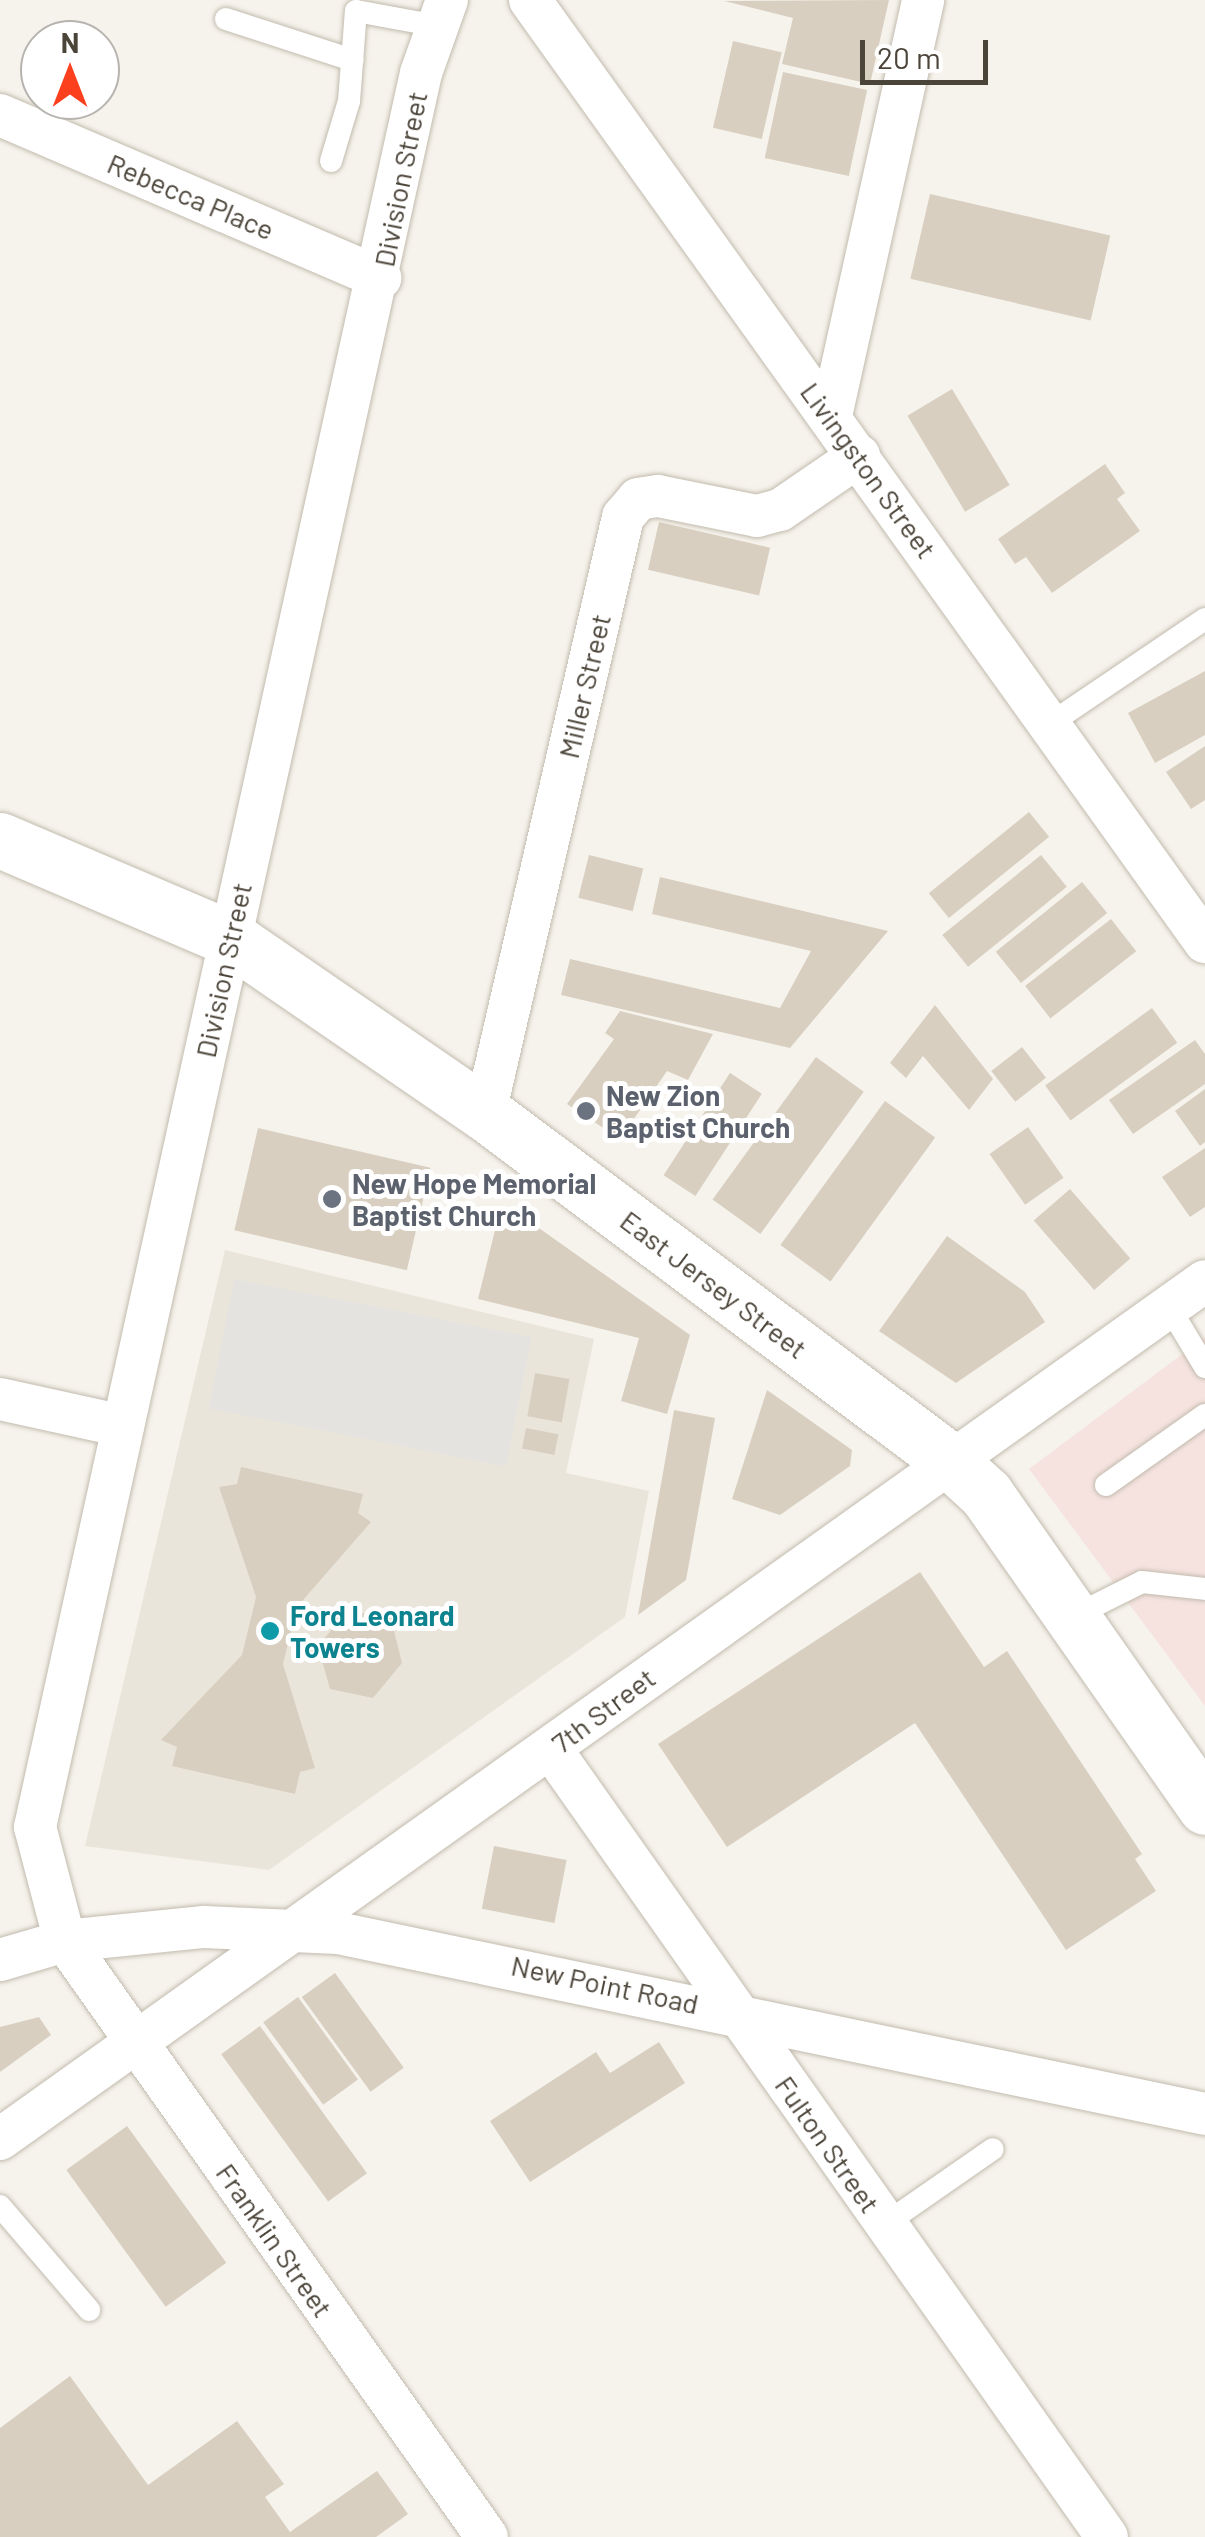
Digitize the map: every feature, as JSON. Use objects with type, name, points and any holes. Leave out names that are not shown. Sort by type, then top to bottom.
[{"type":"street","name":"Livingston Street","points":[[530,0],[1205,942]]},
{"type":"street","points":[[830,416],[923,0]]},
{"type":"street","name":"Division Street","points":[[64,1941],[35,1828],[230,938],[381,278],[421,73],[442,13]]},
{"type":"street","name":"Rebecca Place","points":[[0,115],[381,278]]},
{"type":"street","name":"Miller Street","points":[[485,1113],[624,517],[638,499],[658,496],[757,516],[780,510],[860,456]]},
{"type":"street","name":"East Jersey Street","points":[[0,840],[230,938],[485,1113],[949,1460],[986,1494],[1205,1806]]},
{"type":"street","name":"7th Street","points":[[0,2139],[1205,1281]]},
{"type":"street","points":[[0,1399],[123,1426]]},
{"type":"street","name":"Fulton Street","points":[[550,1749],[1107,2537]]},
{"type":"street","name":"New Point Road","points":[[0,1960],[64,1941],[204,1926],[293,1929],[417,1945],[1205,2114]]},
{"type":"street","name":"Franklin Street","points":[[64,1941],[487,2537]]},
{"type":"lane","points":[[330,161],[349,101],[356,11],[442,13]]},
{"type":"lane","points":[[226,19],[352,60]]},
{"type":"lane","points":[[1051,723],[1205,619]]},
{"type":"lane","points":[[1169,1308],[1205,1368]]},
{"type":"lane","points":[[1106,1485],[1205,1415]]},
{"type":"lane","points":[[1072,1617],[1142,1582],[1205,1589]]},
{"type":"lane","points":[[884,2224],[993,2150]]},
{"type":"lane","points":[[0,2206],[89,2310]]},
{"type":"shaded area","name":"Ford Leonard Towers","points":[[225,1250],[594,1339],[566,1473],[649,1491],[625,1617],[269,1870],[85,1846]]},
{"type":"shaded area","points":[[234,1279],[531,1337],[506,1466],[209,1409]]},
{"type":"shaded area","points":[[1205,1337],[1205,1706],[1029,1469]]},
{"type":"building","points":[[889,0],[870,84],[782,64],[793,18],[724,1]]},
{"type":"building","points":[[733,41],[782,52],[762,139],[713,128]]},
{"type":"building","points":[[783,72],[867,90],[849,176],[765,158]]},
{"type":"building","points":[[930,194],[1110,236],[1091,320],[910,279]]},
{"type":"building","points":[[952,389],[1010,485],[965,512],[907,416]]},
{"type":"building","points":[[1105,464],[1125,493],[1117,499],[1140,531],[1052,593],[1026,557],[1015,564],[998,539]]},
{"type":"building","points":[[659,522],[770,548],[759,595],[648,570]]},
{"type":"building","points":[[1205,671],[1205,735],[1155,763],[1128,713]]},
{"type":"building","points":[[1205,746],[1205,800],[1191,809],[1166,772]]},
{"type":"building","points":[[1029,812],[1049,837],[949,918],[929,893]]},
{"type":"building","points":[[589,855],[643,869],[633,911],[578,898]]},
{"type":"building","points":[[1041,855],[1067,887],[968,967],[942,935]]},
{"type":"building","points":[[660,877],[888,931],[790,1048],[561,995],[570,959],[780,1008],[811,951],[652,914]]},
{"type":"building","points":[[1082,882],[1107,913],[1021,983],[996,952]]},
{"type":"building","points":[[1111,919],[1136,951],[1050,1018],[1025,986]]},
{"type":"building","points":[[935,1005],[993,1079],[969,1110],[923,1056],[906,1078],[890,1063]]},
{"type":"building","points":[[1152,1008],[1177,1043],[1070,1120],[1045,1086]]},
{"type":"building","points":[[620,1011],[713,1034],[688,1080],[667,1071],[620,1139],[567,1104],[614,1039],[605,1033]]},
{"type":"building","points":[[1195,1040],[1205,1054],[1205,1084],[1133,1134],[1109,1100]]},
{"type":"building","points":[[1022,1047],[1046,1078],[1015,1102],[991,1071]]},
{"type":"building","points":[[816,1057],[864,1092],[760,1234],[713,1199]]},
{"type":"building","points":[[730,1073],[762,1094],[695,1196],[664,1175]]},
{"type":"building","points":[[1205,1089],[1205,1142],[1200,1146],[1175,1111]]},
{"type":"building","points":[[885,1101],[935,1137],[831,1281],[780,1245]]},
{"type":"building","points":[[1028,1127],[1064,1178],[1025,1205],[989,1154]]},
{"type":"building","name":"New Hope Memorial Baptist Church","points":[[258,1128],[430,1168],[407,1270],[234,1230]]},
{"type":"building","points":[[1205,1148],[1205,1207],[1190,1217],[1162,1177]]},
{"type":"building","points":[[1070,1189],[1130,1258],[1094,1290],[1034,1220]]},
{"type":"building","points":[[512,1209],[690,1335],[667,1414],[621,1401],[639,1338],[478,1299],[499,1214]]},
{"type":"building","points":[[947,1236],[1025,1292],[1045,1322],[956,1383],[879,1331]]},
{"type":"building","points":[[535,1373],[569,1379],[562,1422],[527,1416]]},
{"type":"building","points":[[767,1390],[852,1450],[850,1466],[780,1515],[732,1499]]},
{"type":"building","points":[[674,1410],[715,1418],[686,1580],[638,1615]]},
{"type":"building","points":[[526,1428],[558,1434],[554,1455],[522,1449]]},
{"type":"building","name":"Ford Leonard Towers","points":[[241,1467],[363,1494],[358,1513],[371,1522],[297,1607],[283,1664],[315,1768],[300,1772],[295,1794],[172,1766],[177,1747],[161,1740],[242,1655],[256,1597],[219,1487],[237,1484]]},
{"type":"building","points":[[920,1572],[984,1667],[1007,1651],[1142,1854],[1135,1859],[1156,1891],[1066,1950],[915,1723],[727,1847],[658,1744]]},
{"type":"building","points":[[348,1610],[391,1619],[402,1663],[373,1698],[330,1689],[318,1646]]},
{"type":"building","points":[[494,1846],[567,1860],[554,1923],[482,1909]]},
{"type":"building","points":[[335,1973],[404,2068],[371,2092],[302,1997]]},
{"type":"building","points":[[298,1997],[358,2080],[323,2105],[263,2022]]},
{"type":"building","points":[[39,2017],[51,2035],[0,2072],[0,2027]]},
{"type":"building","points":[[260,2026],[367,2173],[328,2201],[221,2054]]},
{"type":"building","points":[[659,2042],[685,2083],[530,2182],[490,2121],[596,2052],[610,2073]]},
{"type":"building","points":[[127,2126],[226,2263],[166,2307],[66,2170]]},
{"type":"building","points":[[70,2376],[148,2485],[237,2421],[284,2484],[265,2497],[290,2532],[377,2471],[408,2514],[376,2537],[0,2537],[0,2428]]},
{"type":"place","name":"New Zion Baptist Church","points":[[586,1111]]},
{"type":"place","name":"New Hope Memorial Baptist Church","points":[[332,1199]]},
{"type":"place","name":"Ford Leonard Towers","points":[[270,1631]]}]
